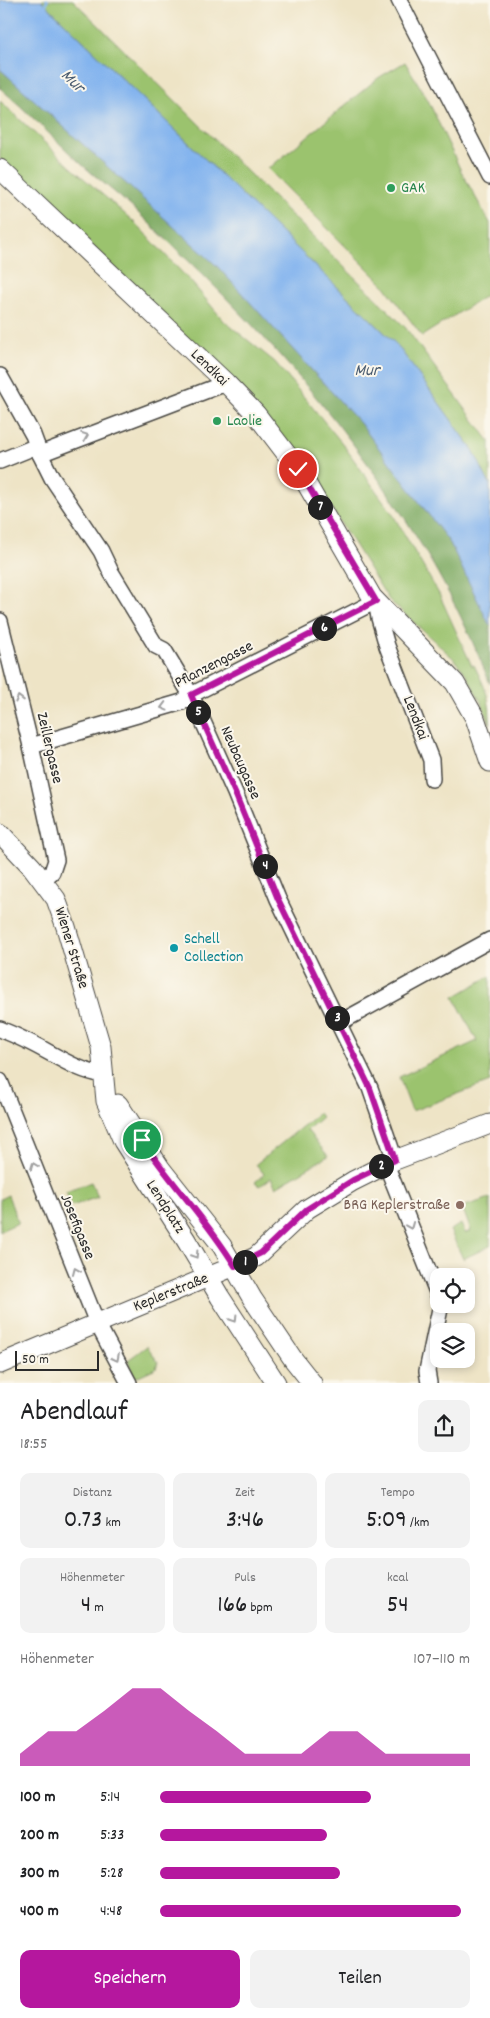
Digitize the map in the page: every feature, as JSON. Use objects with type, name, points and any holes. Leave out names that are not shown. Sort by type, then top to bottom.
[{"type":"main road","name":"Lendkai","points":[[0,169],[226,383],[256,414],[298,469],[376,601],[456,683],[475,718],[490,762]]},
{"type":"main road","name":"Wiener Straße","points":[[0,833],[43,880],[56,899],[101,1047],[104,1078]]},
{"type":"main road","name":"Lendplatz","points":[[104,1078],[106,1101],[135,1144],[209,1277],[248,1342],[276,1383]]},
{"type":"main road","name":"Keplerstraße","points":[[0,1364],[235,1266],[261,1253],[307,1209],[353,1180],[390,1162],[490,1124]]},
{"type":"main road","name":"Lendplatz","points":[[135,1144],[161,1169],[222,1246],[252,1298],[312,1383]]},
{"type":"main road","points":[[248,1342],[272,1328]]},
{"type":"street","points":[[399,0],[490,177]]},
{"type":"street","name":"Neubaugasse","points":[[0,376],[33,435],[52,478],[101,551],[111,572],[156,646],[164,650],[191,695],[235,793],[278,899],[370,1088],[390,1162],[430,1272]]},
{"type":"street","points":[[0,461],[38,450],[226,383]]},
{"type":"street","name":"Pflanzengasse","points":[[31,746],[182,702],[191,695],[376,601]]},
{"type":"street","name":"Lendkai","points":[[376,601],[387,646],[431,760],[432,779]]},
{"type":"street","name":"Zeillergasse","points":[[0,621],[31,746],[56,860],[52,872],[43,880]]},
{"type":"street","points":[[339,1023],[490,940]]},
{"type":"street","points":[[0,1029],[29,1042],[62,1061],[104,1078]]},
{"type":"street","name":"Josefigasse","points":[[0,1081],[7,1116],[97,1323],[129,1383]]},
{"type":"street","points":[[429,1383],[427,1371],[439,1313]]},
{"type":"green space","points":[[41,0],[73,0],[405,327],[490,442],[490,485],[473,450],[397,345]]},
{"type":"green space","name":"GAK","points":[[405,62],[428,100],[461,171],[490,223],[490,293],[422,336],[384,285],[268,169],[378,78]]},
{"type":"green space","points":[[0,69],[217,266],[360,423],[450,543],[490,626],[490,684],[471,639],[425,550],[369,466],[339,426],[275,350],[206,278],[134,209],[80,163],[0,88]]},
{"type":"green space","points":[[0,101],[134,222],[193,284],[224,321],[275,362],[342,443],[392,513],[439,594],[472,666],[474,665],[484,687],[488,700],[490,724],[466,674],[453,658],[389,600],[306,468],[92,246],[0,159]]},
{"type":"green space","points":[[490,976],[490,1082],[412,1111],[399,1077],[477,1041],[454,997]]},
{"type":"green space","points":[[319,1113],[322,1117],[307,1130],[328,1156],[276,1187],[271,1178],[260,1186],[255,1182],[264,1174],[256,1164]]},
{"type":"green space","points":[[91,1182],[98,1197],[72,1206],[66,1192]]},
{"type":"green space","points":[[8,1195],[18,1223],[0,1231],[0,1199]]},
{"type":"green space","points":[[490,1198],[490,1246],[463,1259],[450,1230],[461,1224],[465,1233],[471,1231],[462,1207]]},
{"type":"green space","points":[[147,1346],[158,1362],[156,1368],[134,1378],[128,1360]]},
{"type":"water","name":"Mur","points":[[0,0],[41,0],[397,345],[473,450],[490,485],[490,626],[450,543],[360,423],[217,266],[0,69]]},
{"type":"waterway","points":[[45,8],[47,0]]},
{"type":"place","name":"GAK","points":[[391,188]]},
{"type":"place","name":"Laolie","points":[[217,421]]},
{"type":"place","name":"Schell Collection","points":[[174,948]]},
{"type":"place","name":"BRG Keplerstraße","points":[[460,1205]]},
{"type":"route","points":[[142,1140],[161,1169],[203,1220],[235,1266],[256,1257],[307,1209],[353,1180],[395,1160],[370,1088],[278,899],[235,793],[191,695],[376,601],[298,469]]}]
